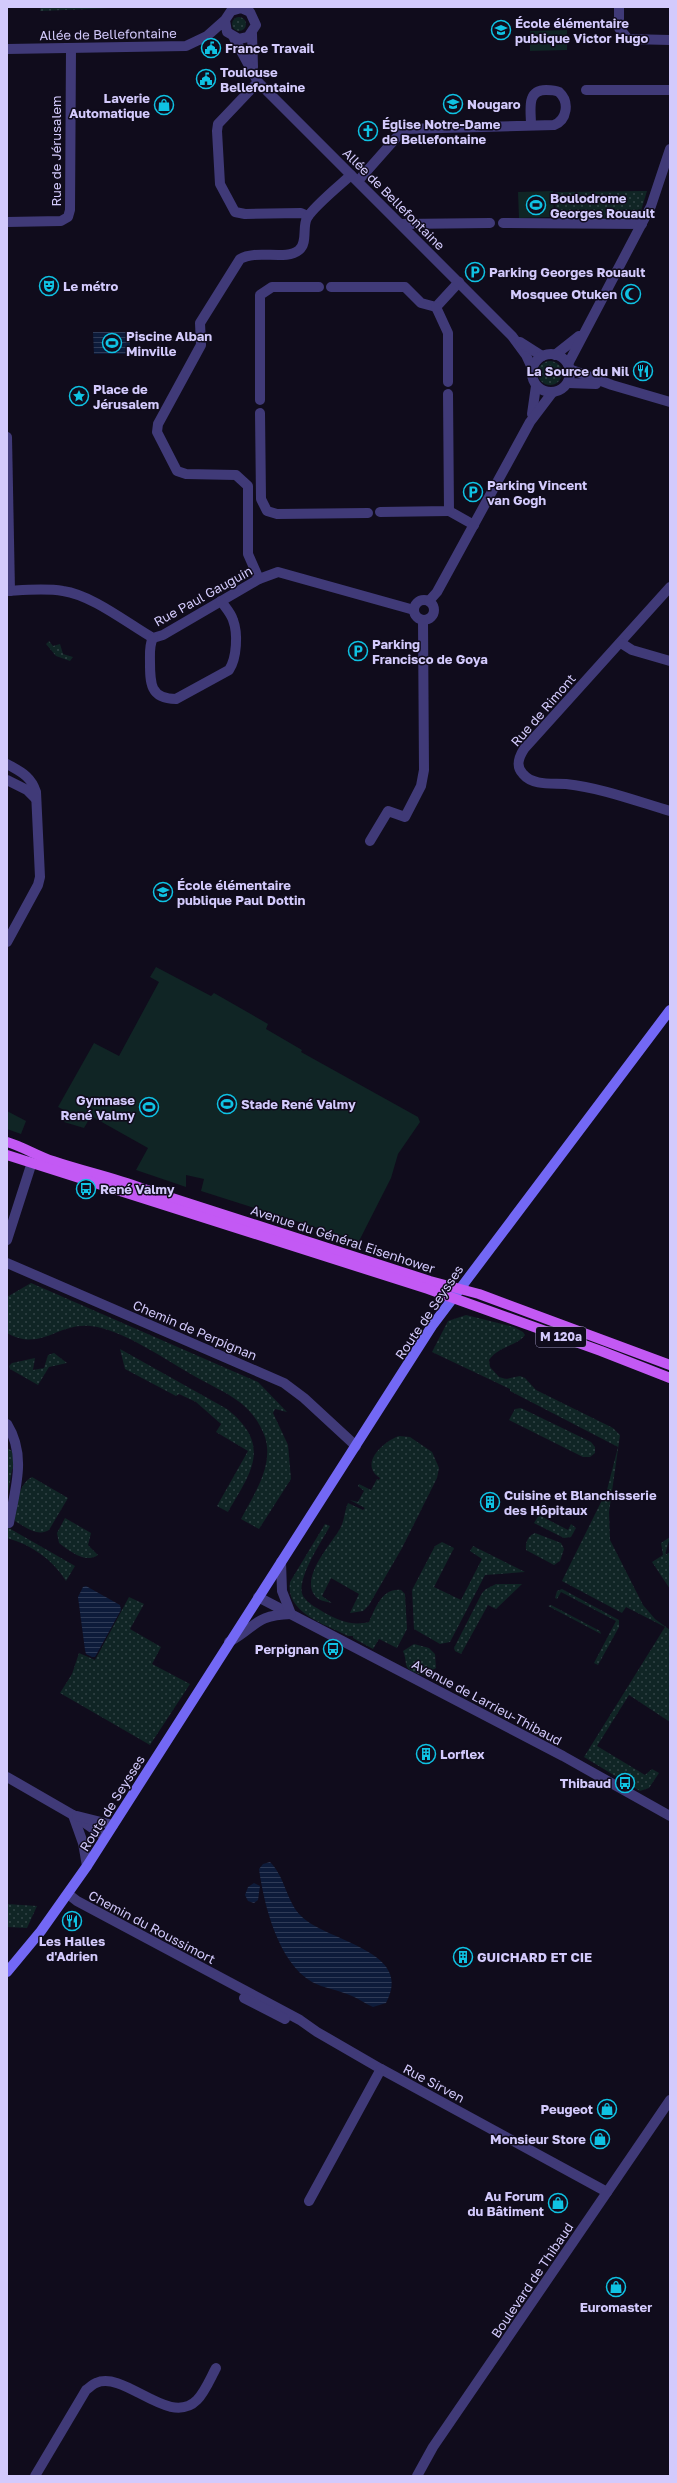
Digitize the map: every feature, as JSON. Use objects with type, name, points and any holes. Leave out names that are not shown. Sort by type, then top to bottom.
[{"type":"main road","name":"Route de Seysses","points":[[7,1972],[68,1894],[87,1866],[229,1642],[452,1299],[670,1010]]},
{"type":"main road","name":"Avenue du Général Eisenhower","points":[[7,1142],[35,1152],[46,1159],[65,1166],[92,1174],[112,1177],[149,1191],[488,1298],[670,1366]]},
{"type":"main road","name":"Avenue du Général Eisenhower","points":[[7,1155],[452,1299],[601,1351],[670,1378]]},
{"type":"street","points":[[255,20],[250,12],[242,8],[231,11],[225,20],[225,29],[232,37],[244,39],[252,34],[258,7]]},
{"type":"street","points":[[619,7],[619,28],[628,39],[670,40]]},
{"type":"street","name":"Allée de Bellefontaine","points":[[7,49],[174,48],[186,46],[207,36],[225,20]]},
{"type":"street","name":"Allée de Bellefontaine","points":[[252,34],[253,70]]},
{"type":"street","name":"Allée de Bellefontaine","points":[[207,36],[232,37],[253,70],[258,82],[402,224],[512,336],[526,355],[532,368]]},
{"type":"street","name":"Rue de Jérusalem","points":[[7,222],[60,221],[68,217],[70,210],[71,48]]},
{"type":"street","points":[[258,82],[218,124],[217,131],[220,184],[235,212],[245,214],[301,214],[308,216]]},
{"type":"street","points":[[586,90],[670,90]]},
{"type":"street","points":[[259,579],[248,554],[248,486],[236,475],[186,474],[177,471],[157,432],[158,424],[201,345],[200,323],[240,259],[250,254],[291,254],[300,250],[303,245],[308,216],[354,178],[404,129],[531,125]]},
{"type":"street","points":[[568,383],[569,367],[587,327],[651,206],[670,148]]},
{"type":"street","points":[[402,224],[490,223]]},
{"type":"street","points":[[503,223],[642,224]]},
{"type":"street","points":[[436,307],[459,282]]},
{"type":"street","points":[[260,400],[260,295],[272,287],[318,287]]},
{"type":"street","points":[[331,287],[399,287],[408,290],[421,303],[436,307]]},
{"type":"street","points":[[436,307],[448,333],[448,382]]},
{"type":"street","points":[[587,327],[572,343],[555,355],[542,356],[532,368],[532,381],[540,390],[552,393],[558,391],[568,383],[612,385]]},
{"type":"street","name":"Allée de Bellefontaine","points":[[512,336],[542,356]]},
{"type":"street","points":[[555,355],[569,367],[612,385],[670,402]]},
{"type":"street","points":[[530,422],[535,402],[536,386]]},
{"type":"street","points":[[429,601],[437,592],[530,422],[552,393]]},
{"type":"street","points":[[448,394],[449,511]]},
{"type":"street","points":[[260,413],[261,499],[268,511],[277,514],[368,513]]},
{"type":"street","points":[[7,437],[9,591]]},
{"type":"street","points":[[380,512],[449,511],[474,525]]},
{"type":"street","name":"Rue Paul Gauguin","points":[[9,591],[62,590],[73,594],[153,638],[163,635],[259,579],[278,572],[290,574],[414,610]]},
{"type":"street","name":"Rue de Rimont","points":[[670,587],[524,749],[519,757],[518,767],[522,774],[531,780],[590,787],[670,811]]},
{"type":"street","points":[[421,600],[429,601],[435,611],[431,618],[424,621],[416,617],[414,610],[421,600]]},
{"type":"street","points":[[153,638],[150,652],[151,685],[167,699],[176,699],[229,670],[233,664],[236,630],[233,618],[221,601]]},
{"type":"street","points":[[370,841],[388,810],[405,817],[421,786],[424,770],[424,621]]},
{"type":"street","points":[[621,643],[632,650],[670,661]]},
{"type":"street","points":[[7,764],[29,777],[36,792],[40,865],[38,885],[7,942]]},
{"type":"street","points":[[7,780],[27,790],[36,799]]},
{"type":"street","points":[[7,1240],[35,1152]]},
{"type":"street","name":"Chemin de Perpignan","points":[[7,1264],[284,1383],[356,1446]]},
{"type":"street","points":[[7,1424],[13,1434],[20,1462],[9,1523]]},
{"type":"street","points":[[281,1562],[282,1591],[291,1614]]},
{"type":"street","name":"Avenue de Larrieu-Thibaud","points":[[258,1597],[563,1756],[670,1816]]},
{"type":"street","name":"Route de Seysses","points":[[229,1642],[258,1621],[271,1616],[291,1614]]},
{"type":"street","points":[[7,1777],[73,1815],[105,1837]]},
{"type":"street","points":[[73,1815],[113,1825]]},
{"type":"street","points":[[73,1815],[83,1843],[87,1866]]},
{"type":"street","name":"Chemin du Roussimort","points":[[68,1894],[77,1902],[300,2020],[317,2032],[381,2069]]},
{"type":"street","points":[[309,2201],[381,2069]]},
{"type":"street","name":"Rue Sirven","points":[[381,2069],[607,2192]]},
{"type":"street","name":"Boulevard de Thibaud","points":[[417,2476],[433,2447],[670,2100]]},
{"type":"street","points":[[35,2476],[86,2390],[96,2382],[111,2381],[171,2407],[186,2407],[197,2400],[216,2368]]},
{"type":"green space","points":[[41,7],[134,7],[40,11]]},
{"type":"green space","points":[[236,17],[242,17],[246,21],[246,27],[242,31],[236,31],[232,27],[232,21]]},
{"type":"green space","points":[[567,30],[567,50],[530,51],[530,31]]},
{"type":"green space","name":"Boulodrome Georges Rouault","points":[[553,191],[554,217],[519,218],[518,192]]},
{"type":"green space","points":[[647,191],[640,214],[633,218],[556,219],[555,192]]},
{"type":"green space","points":[[550,361],[558,365],[562,373],[558,381],[550,385],[542,381],[538,373],[542,365]]},
{"type":"green space","points":[[49,641],[53,646],[60,644],[63,654],[73,657],[70,661],[56,656],[46,644]]},
{"type":"green space","name":"Stade René Valmy","points":[[156,967],[211,996],[214,993],[268,1024],[266,1029],[302,1050],[301,1052],[418,1117],[420,1122],[398,1154],[391,1178],[359,1241],[201,1191],[204,1179],[186,1175],[186,1187],[136,1170],[148,1148],[91,1116],[84,1128],[64,1122],[68,1112],[58,1107],[94,1043],[119,1056],[159,982],[150,977]]},
{"type":"green space","points":[[7,1111],[26,1121],[21,1134],[7,1129]]},
{"type":"green space","points":[[31,1283],[258,1382],[287,1412],[275,1409],[273,1413],[288,1445],[291,1479],[259,1529],[241,1519],[257,1490],[267,1459],[265,1437],[258,1422],[251,1413],[243,1405],[228,1395],[130,1339],[102,1328],[78,1326],[68,1328],[49,1336],[30,1340],[19,1338],[7,1333],[7,1297]]},
{"type":"green space","points":[[466,1315],[514,1327],[523,1332],[525,1335],[522,1339],[493,1355],[489,1360],[490,1367],[499,1377],[506,1379],[520,1376],[525,1378],[536,1390],[613,1428],[620,1435],[609,1512],[610,1540],[643,1605],[655,1619],[670,1630],[670,1722],[629,1695],[597,1746],[645,1775],[652,1769],[659,1773],[649,1788],[640,1791],[584,1757],[665,1627],[626,1607],[622,1613],[562,1581],[607,1490],[618,1447],[510,1391],[510,1389],[432,1352],[448,1321]]},
{"type":"green space","points":[[120,1349],[227,1409],[241,1422],[250,1435],[253,1447],[253,1459],[250,1471],[228,1512],[217,1506],[248,1451],[216,1432],[221,1424],[196,1402],[179,1394],[176,1396],[125,1369]]},
{"type":"green space","points":[[54,1353],[67,1363],[49,1367],[38,1385],[10,1369],[9,1366],[12,1363],[35,1358],[33,1370],[44,1368],[48,1355]]},
{"type":"green space","points":[[521,1408],[591,1442],[595,1447],[595,1453],[590,1457],[583,1457],[509,1420],[515,1409]]},
{"type":"green space","points":[[399,1436],[410,1437],[432,1452],[439,1468],[437,1478],[402,1548],[369,1605],[363,1611],[350,1613],[359,1594],[331,1578],[322,1596],[332,1603],[320,1600],[312,1591],[311,1582],[313,1573],[322,1555],[340,1528],[348,1503],[363,1510],[365,1508],[350,1500],[358,1502],[364,1491],[358,1486],[359,1484],[371,1490],[377,1479],[379,1480],[380,1478],[374,1472],[372,1460],[381,1448]]},
{"type":"green space","points":[[7,1448],[12,1451],[16,1463],[12,1470],[7,1499]]},
{"type":"green space","points":[[32,1477],[68,1498],[49,1530],[45,1532],[36,1532],[15,1521],[20,1491],[27,1480]]},
{"type":"green space","points":[[539,1515],[568,1530],[571,1524],[576,1528],[571,1537],[564,1538],[534,1523]]},
{"type":"green space","points":[[65,1518],[91,1533],[88,1545],[98,1555],[88,1558],[83,1557],[73,1553],[59,1543],[57,1533]]},
{"type":"green space","points":[[325,1524],[330,1526],[306,1571],[303,1580],[303,1596],[313,1606],[336,1618],[346,1622],[363,1623],[369,1622],[377,1605],[384,1595],[394,1590],[401,1590],[405,1594],[407,1629],[397,1648],[379,1639],[373,1649],[353,1638],[353,1636],[348,1636],[318,1622],[300,1610],[294,1602],[290,1593],[290,1582]]},
{"type":"green space","points":[[7,1527],[75,1566],[66,1581],[54,1566],[41,1554],[25,1545],[7,1538]]},
{"type":"green space","points":[[535,1533],[561,1543],[564,1549],[560,1561],[554,1565],[526,1550],[526,1544],[530,1536]]},
{"type":"green space","points":[[670,1537],[665,1555],[670,1552],[670,1589],[652,1562],[663,1555],[661,1543]]},
{"type":"green space","points":[[442,1542],[454,1548],[434,1587],[461,1600],[482,1559],[470,1551],[473,1546],[525,1572],[485,1575],[450,1642],[440,1644],[414,1629],[412,1590],[435,1546]]},
{"type":"green space","points":[[496,1584],[522,1584],[496,1609],[488,1605],[461,1654],[455,1651],[454,1648],[482,1593],[486,1589]]},
{"type":"green space","points":[[562,1589],[619,1620],[619,1627],[598,1665],[594,1663],[616,1621],[561,1592],[557,1599],[555,1598],[557,1591]]},
{"type":"green space","points":[[129,1597],[144,1604],[130,1629],[161,1647],[152,1664],[190,1684],[150,1745],[60,1693],[72,1674],[79,1653],[95,1660]]},
{"type":"green space","points":[[551,1605],[600,1631],[601,1634],[548,1606]]},
{"type":"green space","points":[[414,1644],[429,1648],[435,1654],[436,1668],[423,1675],[411,1671],[408,1668],[403,1651]]},
{"type":"green space","points":[[7,1904],[37,1906],[27,1928],[7,1927]]},
{"type":"water","name":"Piscine Alban Minville","points":[[93,332],[130,332],[130,354],[94,354]]},
{"type":"water","points":[[86,1586],[120,1605],[121,1610],[95,1657],[86,1654],[78,1597],[83,1587]]},
{"type":"water","points":[[270,1862],[280,1875],[292,1904],[302,1917],[315,1926],[365,1950],[379,1960],[389,1971],[392,1985],[386,2003],[373,2007],[355,1997],[316,1984],[300,1973],[290,1961],[275,1932],[261,1883],[259,1869],[263,1864]]},
{"type":"water","points":[[254,1883],[260,1886],[258,1900],[254,1903],[248,1901],[245,1895],[248,1887]]},
{"type":"place","name":"École élémentaire publique Victor Hugo","points":[[501,30]]},
{"type":"place","name":"France Travail","points":[[211,48]]},
{"type":"place","name":"Toulouse Bellefontaine","points":[[206,79]]},
{"type":"place","name":"Nougaro","points":[[453,104]]},
{"type":"place","name":"Laverie Automatique","points":[[164,105]]},
{"type":"place","name":"Église Notre-Dame de Bellefontaine","points":[[368,131]]},
{"type":"place","name":"Boulodrome Georges Rouault","points":[[536,205]]},
{"type":"place","name":"Parking Georges Rouault","points":[[475,272]]},
{"type":"place","name":"Le métro","points":[[49,286]]},
{"type":"place","name":"Mosquee Otuken","points":[[631,294]]},
{"type":"place","name":"Piscine Alban Minville","points":[[112,343]]},
{"type":"place","name":"La Source du Nil","points":[[643,371]]},
{"type":"place","name":"Place de Jérusalem","points":[[79,396]]},
{"type":"place","name":"Parking Vincent van Gogh","points":[[473,492]]},
{"type":"place","name":"Parking Francisco de Goya","points":[[358,651]]},
{"type":"place","name":"École élémentaire publique Paul Dottin","points":[[163,892]]},
{"type":"place","name":"Stade René Valmy","points":[[227,1104]]},
{"type":"place","name":"Gymnase René Valmy","points":[[149,1107]]},
{"type":"place","name":"René Valmy","points":[[86,1189]]},
{"type":"place","name":"Cuisine et Blanchisserie des Hôpitaux","points":[[490,1502]]},
{"type":"place","name":"Perpignan","points":[[333,1649]]},
{"type":"place","name":"Lorflex","points":[[426,1754]]},
{"type":"place","name":"Thibaud","points":[[625,1783]]},
{"type":"place","name":"Les Halles d'Adrien","points":[[72,1921]]},
{"type":"place","name":"GUICHARD ET CIE","points":[[463,1957]]},
{"type":"place","name":"Peugeot","points":[[607,2109]]},
{"type":"place","name":"Monsieur Store","points":[[600,2139]]},
{"type":"place","name":"Au Forum du Bâtiment","points":[[558,2203]]},
{"type":"place","name":"Euromaster","points":[[616,2287]]}]
